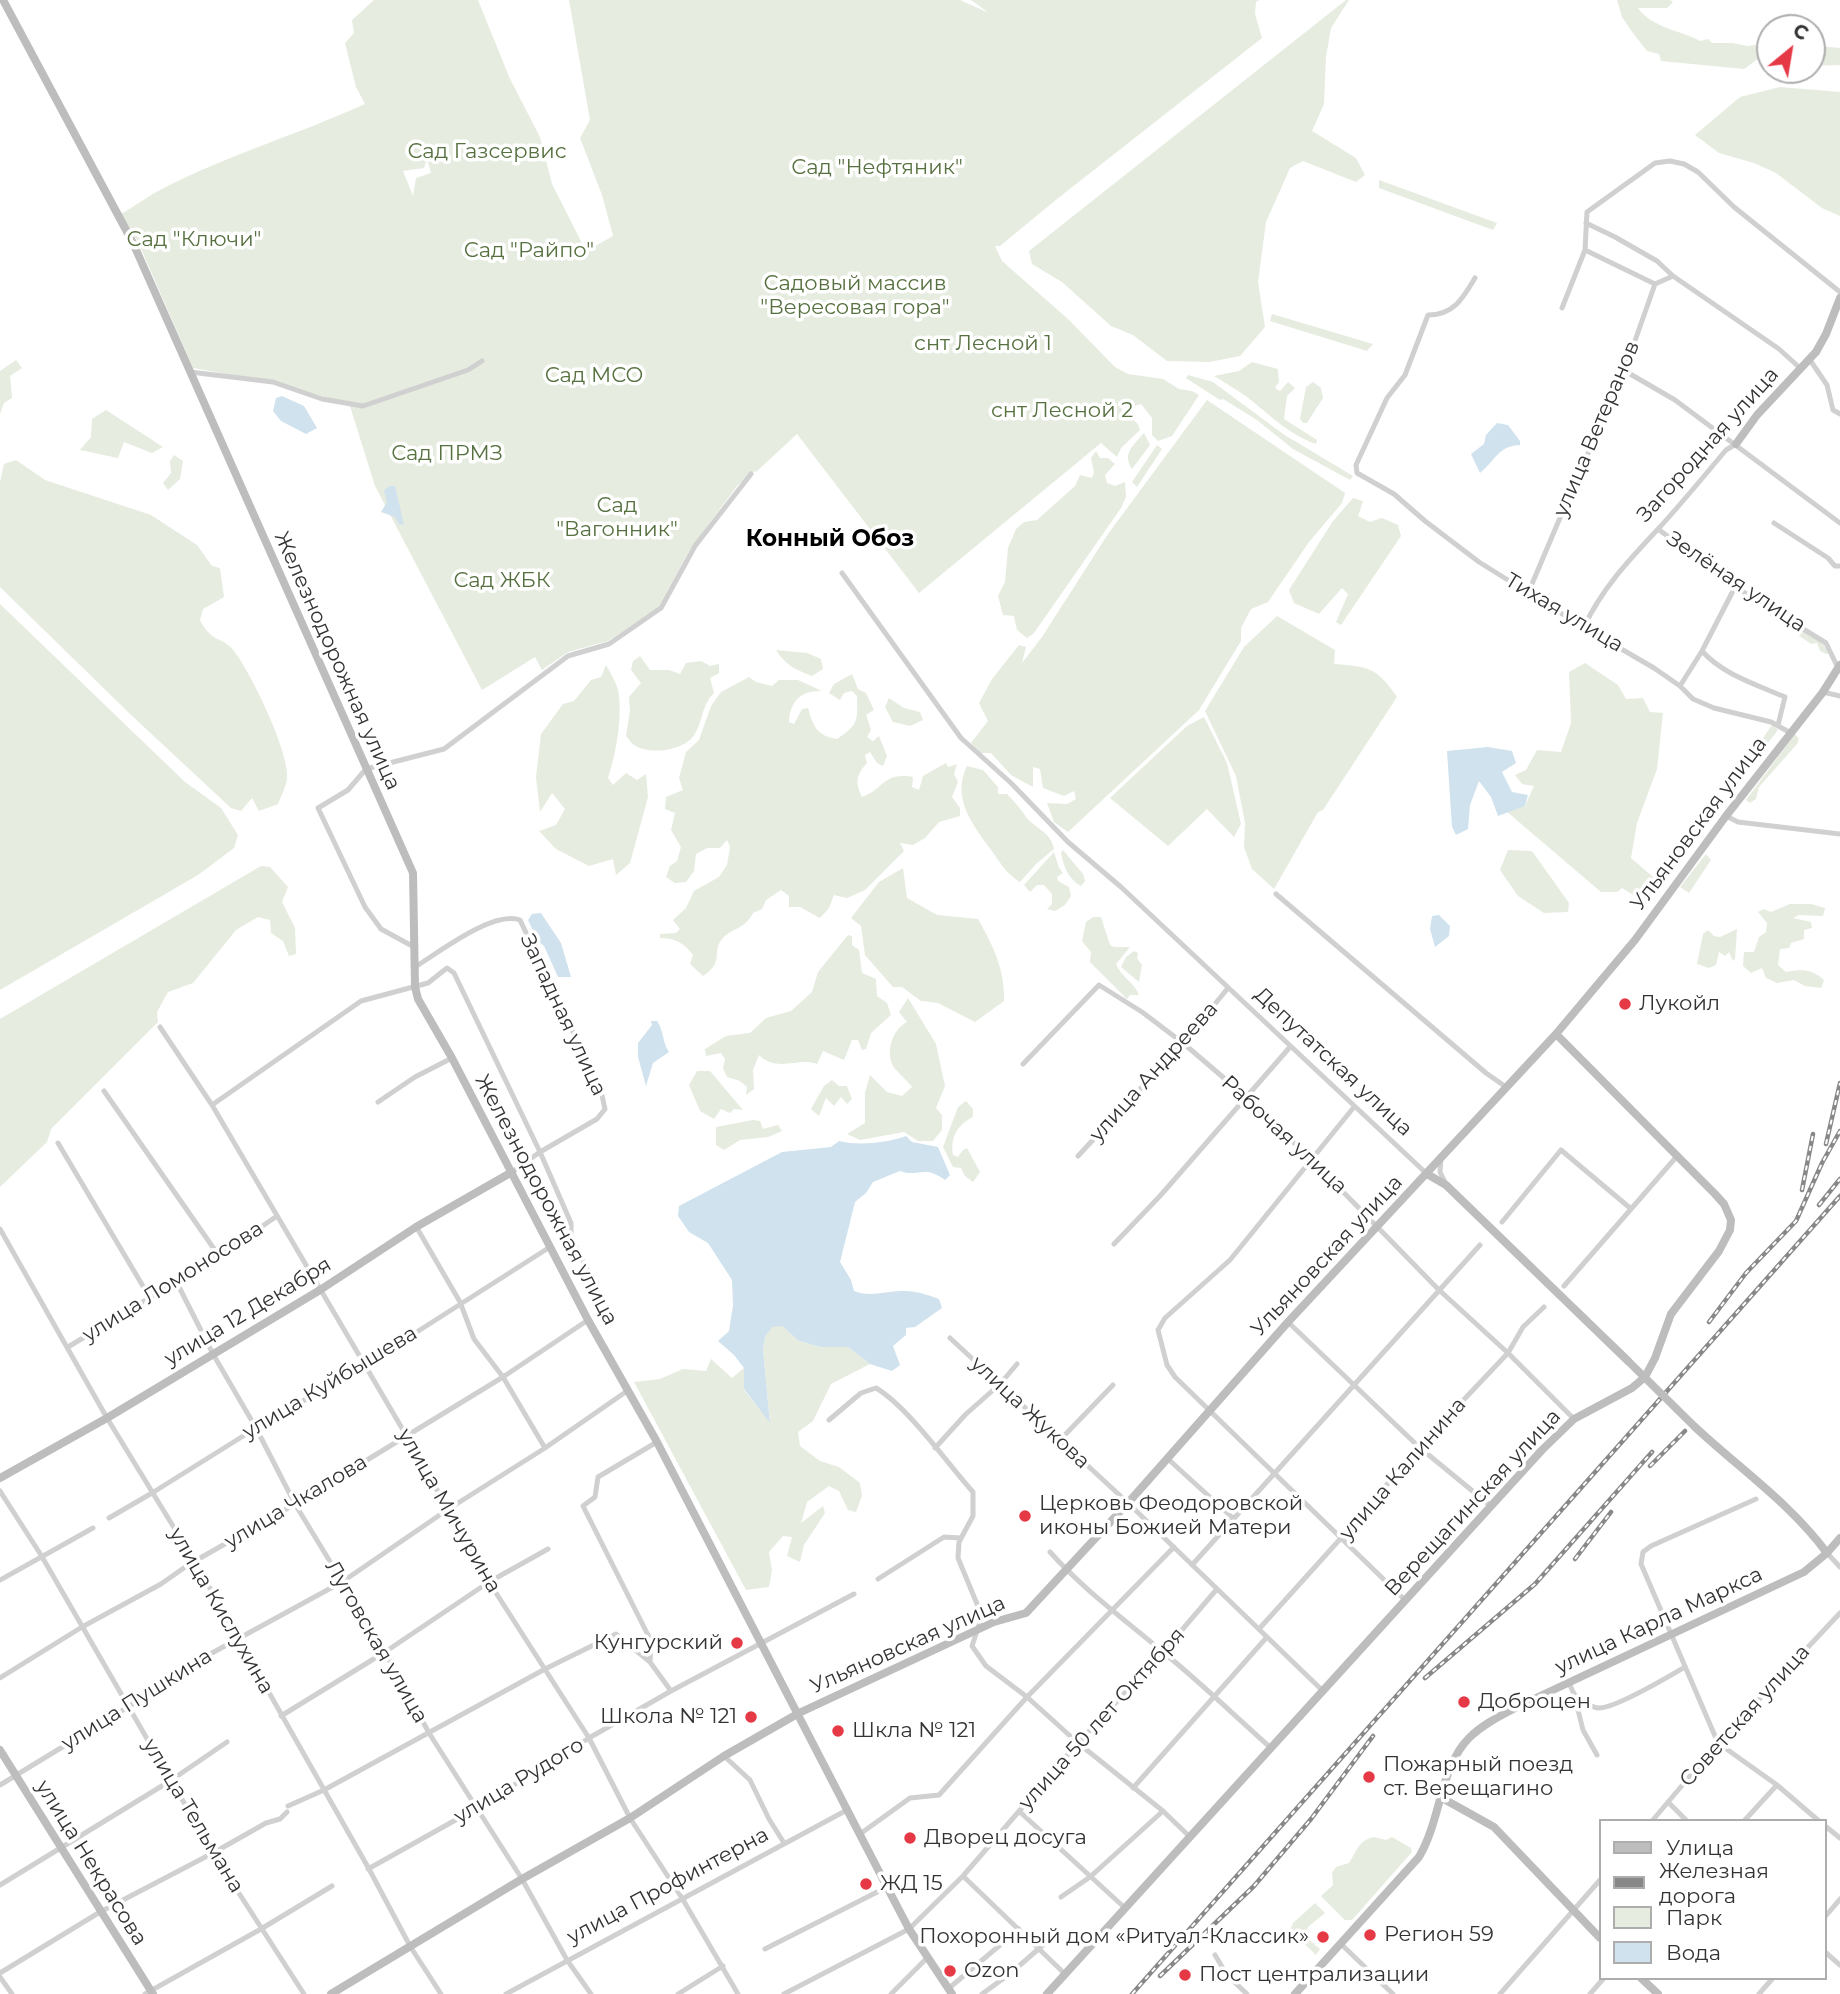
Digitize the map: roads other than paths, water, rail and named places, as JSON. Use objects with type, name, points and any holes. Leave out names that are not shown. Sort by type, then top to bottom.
[{"type":"street","name":"Железнодорожная улица","points":[[3,0],[127,232],[413,873],[415,987],[418,999],[452,1058],[588,1320],[657,1442],[909,1929],[950,1991]]},
{"type":"street","points":[[1562,308],[1585,250],[1587,212],[1655,163],[1676,162],[1698,172],[1740,212],[1840,292]]},
{"type":"street","points":[[1586,223],[1657,261],[1674,276],[1780,349],[1800,368]]},
{"type":"street","points":[[1585,250],[1655,284],[1674,276]]},
{"type":"street","name":"Тихая улица","points":[[1475,278],[1458,306],[1437,315],[1428,315],[1405,375],[1387,398],[1356,465],[1357,473],[1394,494],[1479,562],[1515,586],[1529,591],[1584,627],[1616,644],[1680,686],[1693,699],[1714,708],[1778,725],[1789,732]]},
{"type":"street","name":"улица Ветеранов","points":[[1529,591],[1625,371],[1655,284]]},
{"type":"street","name":"Загородная улица","points":[[1584,627],[1591,610],[1628,559],[1810,360],[1822,343],[1840,298]]},
{"type":"street","points":[[1810,360],[1827,385],[1833,410],[1840,414]]},
{"type":"street","points":[[190,372],[273,382],[322,399],[363,406],[468,370],[482,361]]},
{"type":"street","points":[[1625,371],[1675,400],[1840,523]]},
{"type":"street","points":[[414,947],[381,929],[365,907],[318,808],[348,790],[366,769],[444,749],[568,656],[609,643],[661,608],[695,546],[751,474]]},
{"type":"street","points":[[1774,523],[1828,558],[1835,566],[1840,566]]},
{"type":"street","name":"Зелёная улица","points":[[1658,529],[1735,587],[1826,643],[1839,666]]},
{"type":"street","name":"Депутатская улица","points":[[842,573],[961,738],[1011,783],[1077,850],[1121,887],[1354,1107],[1427,1174],[1446,1185],[1695,1427],[1783,1503],[1811,1531],[1827,1553]]},
{"type":"street","points":[[1680,686],[1702,651],[1735,587]]},
{"type":"street","points":[[1702,651],[1710,660],[1736,675],[1785,697],[1778,725]]},
{"type":"street","name":"Ульяновская улица","points":[[1556,1034],[1635,940],[1789,732],[1824,692],[1839,666]]},
{"type":"street","points":[[1824,692],[1840,696]]},
{"type":"street","points":[[1726,816],[1738,822],[1840,834]]},
{"type":"street","points":[[1276,894],[1486,1073],[1506,1087]]},
{"type":"street","name":"Западная улица","points":[[415,967],[490,923],[512,918],[520,920],[601,1091],[605,1109],[597,1119],[540,1152]]},
{"type":"street","points":[[212,1105],[361,1001],[428,983],[447,968],[454,973],[540,1152],[571,1223],[571,1237],[599,1294]]},
{"type":"street","name":"Рабочая улица","points":[[1023,1064],[1099,985],[1142,1012],[1245,1096],[1311,1158],[1437,1289],[1574,1419]]},
{"type":"street","name":"улица Андреева","points":[[1078,1156],[1183,1043],[1228,988]]},
{"type":"street","name":"улица Мичурина","points":[[160,1027],[212,1105],[489,1582],[589,1738],[630,1818],[682,1898],[738,1994]]},
{"type":"street","points":[[1427,1174],[1556,1034]]},
{"type":"street","name":"Верещагинская улица","points":[[1046,1994],[1547,1444],[1574,1419],[1632,1388],[1646,1377],[1671,1314],[1719,1251],[1730,1230],[1731,1220],[1724,1204],[1556,1034]]},
{"type":"street","points":[[1114,1244],[1160,1196],[1290,1046]]},
{"type":"street","points":[[377,1102],[415,1077],[452,1058]]},
{"type":"street","points":[[104,1091],[219,1256]]},
{"type":"street","points":[[1354,1107],[1230,1261],[1159,1326],[1170,1371],[1405,1600]]},
{"type":"street","points":[[58,1143],[150,1298]]},
{"type":"street","points":[[1502,1222],[1561,1150],[1630,1208]]},
{"type":"street","points":[[512,1172],[540,1152]]},
{"type":"street","points":[[1564,1286],[1678,1155]]},
{"type":"street","points":[[1441,1157],[1440,1172],[1446,1185]]},
{"type":"street","name":"улица 12 Декабря","points":[[0,1478],[107,1418],[512,1172]]},
{"type":"street","name":"Ульяновская улица","points":[[331,1994],[522,1879],[630,1818],[724,1756],[799,1713],[994,1622],[1026,1613],[1168,1459],[1288,1322],[1427,1174]]},
{"type":"street","name":"улица Ломоносова","points":[[68,1347],[219,1256],[277,1216]]},
{"type":"street","points":[[417,1228],[460,1303],[474,1339],[503,1377],[545,1448]]},
{"type":"street","name":"улица Кислухина","points":[[0,1229],[107,1418],[195,1562],[410,1946],[441,1994]]},
{"type":"street","points":[[1192,1565],[1437,1289],[1480,1245]]},
{"type":"street","name":"улица Куйбышева","points":[[109,1518],[365,1365],[550,1247]]},
{"type":"street","name":"Луговская улица","points":[[176,1281],[295,1504],[385,1653],[429,1733],[591,1994]]},
{"type":"street","name":"улица Калинина","points":[[1259,1629],[1342,1538],[1419,1447],[1507,1353],[1523,1327],[1544,1307]]},
{"type":"street","name":"улица Чкалова","points":[[0,1678],[82,1627],[161,1584],[295,1504],[503,1377],[588,1320]]},
{"type":"street","points":[[1288,1322],[1419,1447],[1492,1507]]},
{"type":"street","name":"улица Жукова","points":[[950,1338],[1128,1503],[1323,1691]]},
{"type":"street","points":[[935,1448],[1017,1364]]},
{"type":"street","points":[[1059,1441],[1113,1385]]},
{"type":"street","points":[[829,1420],[861,1393],[876,1388],[886,1393],[935,1448],[973,1492],[973,1516],[960,1540],[958,1558],[982,1616],[972,1646],[986,1666],[1027,1697],[1078,1743],[1163,1811],[1190,1837]]},
{"type":"street","name":"улица Пушкина","points":[[0,1785],[128,1707],[191,1666],[195,1660],[342,1582],[627,1391]]},
{"type":"street","points":[[650,1662],[650,1641],[583,1506],[595,1497],[598,1477],[657,1442]]},
{"type":"street","points":[[1168,1459],[1234,1519]]},
{"type":"street","name":"улица Тельмана","points":[[0,1491],[41,1555],[213,1853],[304,1994]]},
{"type":"street","points":[[1756,1499],[1651,1546],[1642,1556],[1643,1569],[1718,1743],[1777,1785],[1817,1819]]},
{"type":"street","points":[[0,1580],[93,1528]]},
{"type":"street","points":[[878,1579],[944,1537],[960,1540]]},
{"type":"street","name":"улица Карла Маркса","points":[[1296,1994],[1419,1857],[1431,1834],[1453,1761],[1469,1737],[1489,1722],[1804,1572],[1840,1538]]},
{"type":"street","points":[[860,1834],[910,1798],[939,1795],[1027,1697],[1174,1547]]},
{"type":"street","points":[[281,1717],[385,1653],[489,1582],[548,1549]]},
{"type":"street","points":[[1050,1552],[1111,1611],[1163,1652],[1271,1748]]},
{"type":"street","points":[[1827,1553],[1840,1567]]},
{"type":"street","name":"улица 50 лет Октября","points":[[784,1994],[909,1929],[963,1876],[1217,1589]]},
{"type":"street","name":"улица Рудого","points":[[368,1869],[477,1808],[589,1738],[671,1691],[854,1594]]},
{"type":"street","name":"Советская улица","points":[[1654,1819],[1718,1743],[1840,1613]]},
{"type":"street","points":[[12,1994],[0,1975],[100,1912],[266,1823],[280,1819],[287,1809],[545,1669],[617,1634],[650,1662],[671,1691]]},
{"type":"street","points":[[1133,1788],[1267,1637]]},
{"type":"street","points":[[1574,1694],[1593,1707],[1604,1707],[1645,1690],[1685,1667]]},
{"type":"street","points":[[1569,1684],[1583,1730],[1597,1755]]},
{"type":"street","points":[[0,1885],[170,1781],[228,1742]]},
{"type":"street","name":"улица Некрасова","points":[[0,1750],[150,1993]]},
{"type":"street","points":[[724,1756],[750,1780],[784,1843]]},
{"type":"street","points":[[1746,1819],[1777,1785]]},
{"type":"street","points":[[1442,1798],[1494,1827],[1598,1936]]},
{"type":"street","points":[[1668,1802],[1685,1819]]},
{"type":"street","name":"улица Профинтерна","points":[[506,1994],[847,1810]]},
{"type":"street","points":[[1061,1897],[1090,1877],[1163,1811]]},
{"type":"street","points":[[1020,1812],[1125,1908]]},
{"type":"street","points":[[1826,1827],[1840,1838]]},
{"type":"street","points":[[963,1876],[1065,1974]]},
{"type":"street","points":[[1500,1994],[1598,1883]]},
{"type":"street","points":[[150,1993],[332,1886]]},
{"type":"street","points":[[765,1949],[887,1887]]},
{"type":"street","points":[[1826,1916],[1840,1899]]},
{"type":"street","points":[[950,1991],[1019,1929]]},
{"type":"street","points":[[982,1994],[1059,1931]]},
{"type":"street","points":[[1341,1944],[1394,1994]]},
{"type":"street","points":[[1826,1953],[1840,1965]]},
{"type":"street","points":[[1215,1955],[1227,1975],[1247,1994]]},
{"type":"street","points":[[891,1994],[927,1958]]},
{"type":"street","points":[[678,1994],[723,1966]]},
{"type":"street","points":[[1590,1994],[1602,1980]]},
{"type":"street","points":[[1643,1980],[1658,1994]]},
{"type":"street","points":[[1759,1994],[1771,1980]]},
{"type":"water","points":[[282,396],[304,406],[317,428],[306,434],[281,421],[273,411],[276,398]]},
{"type":"water","points":[[1497,423],[1508,425],[1520,445],[1502,451],[1480,473],[1471,454],[1484,444],[1486,435]]},
{"type":"water","points":[[395,486],[404,525],[399,524],[395,517],[381,512],[387,502],[384,490]]},
{"type":"water","points":[[1488,747],[1512,751],[1516,763],[1502,772],[1512,792],[1528,795],[1525,806],[1498,816],[1491,797],[1479,781],[1470,805],[1468,829],[1456,835],[1452,827],[1447,751]]},
{"type":"water","points":[[541,913],[561,943],[571,977],[558,977],[528,920],[532,914]]},
{"type":"water","points":[[1439,915],[1450,926],[1449,936],[1435,947],[1430,929],[1432,916]]},
{"type":"water","points":[[651,1021],[657,1021],[669,1052],[653,1063],[646,1086],[638,1057],[638,1043],[652,1025]]},
{"type":"water","points":[[906,1136],[912,1142],[938,1147],[950,1175],[945,1180],[926,1172],[900,1171],[873,1182],[866,1193],[855,1202],[840,1262],[854,1291],[867,1294],[918,1292],[939,1299],[942,1308],[915,1327],[906,1328],[906,1335],[893,1346],[900,1365],[892,1371],[870,1364],[848,1347],[821,1347],[799,1341],[782,1326],[772,1327],[765,1337],[763,1350],[770,1423],[744,1389],[744,1368],[718,1341],[729,1331],[733,1305],[732,1280],[708,1243],[689,1232],[678,1216],[679,1206],[782,1152],[831,1147],[839,1141],[872,1143]]},
{"type":"railway","points":[[1826,1144],[1840,1083]]},
{"type":"railway","points":[[1709,1322],[1746,1273],[1796,1221],[1822,1163],[1840,1131]]},
{"type":"railway","points":[[1802,1190],[1813,1134]]},
{"type":"railway","points":[[1819,1205],[1840,1179]]},
{"type":"railway","points":[[1132,1994],[1840,1196]]},
{"type":"railway","points":[[1650,1466],[1685,1431]]},
{"type":"railway","points":[[1425,1678],[1535,1584],[1652,1452]]},
{"type":"railway","points":[[1575,1559],[1611,1512]]},
{"type":"railway","points":[[1160,1976],[1254,1886],[1311,1819],[1373,1736]]},
{"type":"place","name":"Лукойл","points":[[1625,1004]]},
{"type":"place","name":"Церковь Феодоровской иконы Божией Матери","points":[[1025,1516]]},
{"type":"place","name":"Кунгурский","points":[[737,1643]]},
{"type":"place","name":"Доброцен","points":[[1464,1702]]},
{"type":"place","name":"Школа № 121","points":[[751,1717]]},
{"type":"place","name":"Шкла № 121","points":[[838,1731]]},
{"type":"place","name":"Пожарный поезд ст. Верещагино","points":[[1369,1777]]},
{"type":"place","name":"Дворец досуга","points":[[910,1838]]},
{"type":"place","name":"ЖД 15","points":[[866,1884]]},
{"type":"place","name":"Регион 59","points":[[1370,1935]]},
{"type":"place","name":"Похоронный дом «Ритуал-Классик»","points":[[1323,1937]]},
{"type":"place","name":"Ozon","points":[[950,1971]]},
{"type":"place","name":"Пост централизации","points":[[1185,1975]]},
{"type":"district","name":"Конный Обоз","points":[[830,539]]},
{"type":"park label","name":"Сад Газсервис","points":[[487,152]]},
{"type":"park label","name":"Сад \"Нефтяник\"","points":[[877,168]]},
{"type":"park label","name":"Сад \"Ключи\"","points":[[194,240]]},
{"type":"park label","name":"Сад \"Райпо\"","points":[[529,251]]},
{"type":"park label","name":"Садовый массив \"Вересовая гора\"","points":[[855,296]]},
{"type":"park label","name":"снт Лесной 1","points":[[983,344]]},
{"type":"park label","name":"Сад МСО","points":[[594,376]]},
{"type":"park label","name":"снт Лесной 2","points":[[1062,411]]},
{"type":"park label","name":"Сад ПРМЗ","points":[[447,454]]},
{"type":"park label","name":"Сад \"Вагонник\"","points":[[617,518]]},
{"type":"park label","name":"Сад ЖБК","points":[[502,581]]}]
